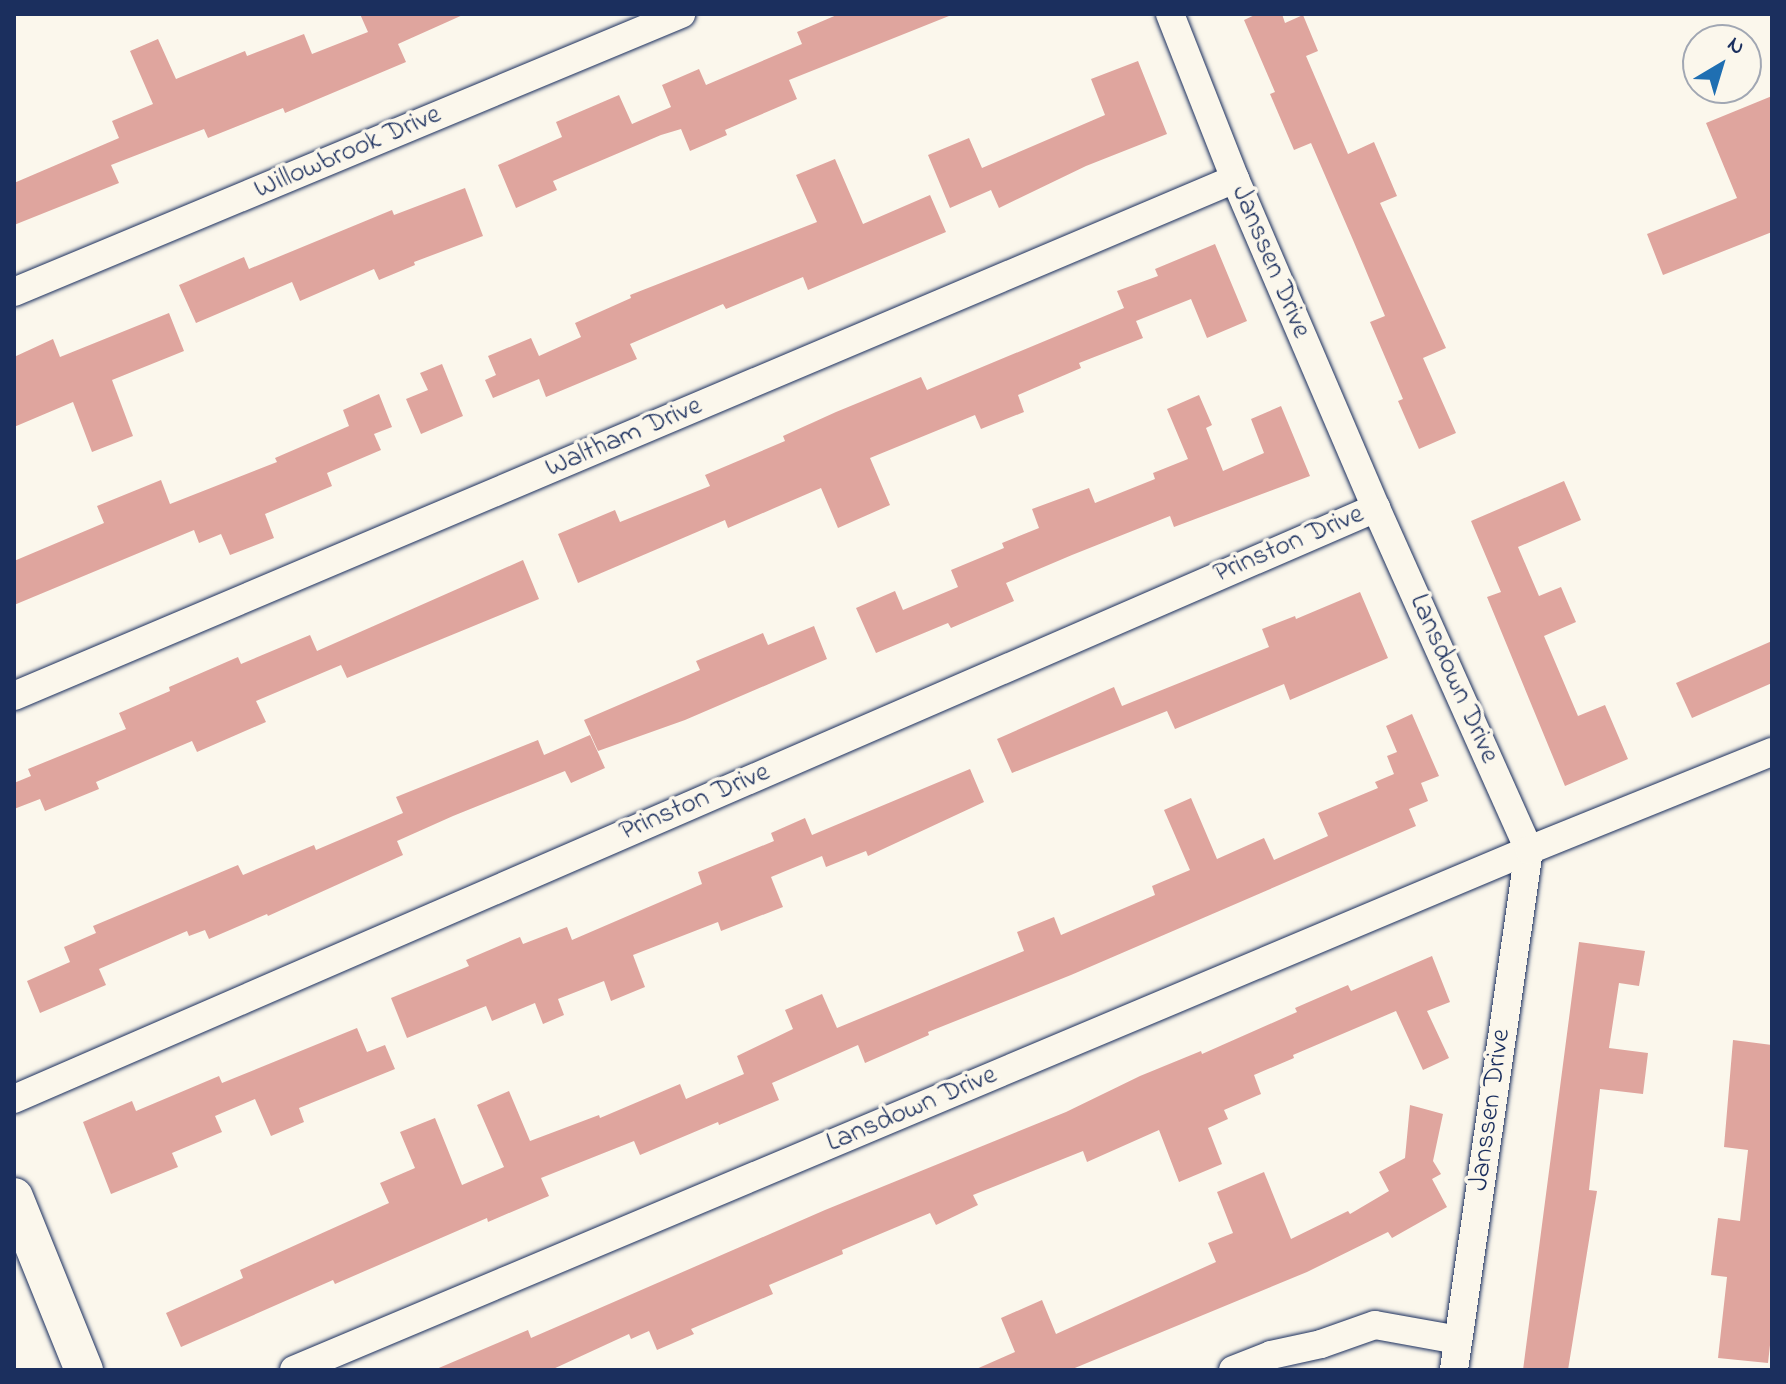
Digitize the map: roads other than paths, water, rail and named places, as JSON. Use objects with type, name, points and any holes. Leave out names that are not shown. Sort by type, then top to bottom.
[{"type":"main road","points":[[14,1197],[84,1370]]},
{"type":"street","name":"Willowbrook Drive","points":[[14,292],[681,14]]},
{"type":"street","name":"Janssen Drive","points":[[1170,14],[1235,179],[1376,508]]},
{"type":"street","name":"Waltham Drive","points":[[14,696],[1235,179]]},
{"type":"street","name":"Lansdown Drive","points":[[1376,508],[1529,850]]},
{"type":"street","name":"Prinston Drive","points":[[14,1099],[1376,508]]},
{"type":"street","name":"Lansdown Drive","points":[[294,1370],[1529,850],[1772,752]]},
{"type":"street","name":"Janssen Drive","points":[[1454,1370],[1529,850]]},
{"type":"street","points":[[1233,1370],[1271,1355],[1321,1344],[1375,1325],[1458,1340]]}]
